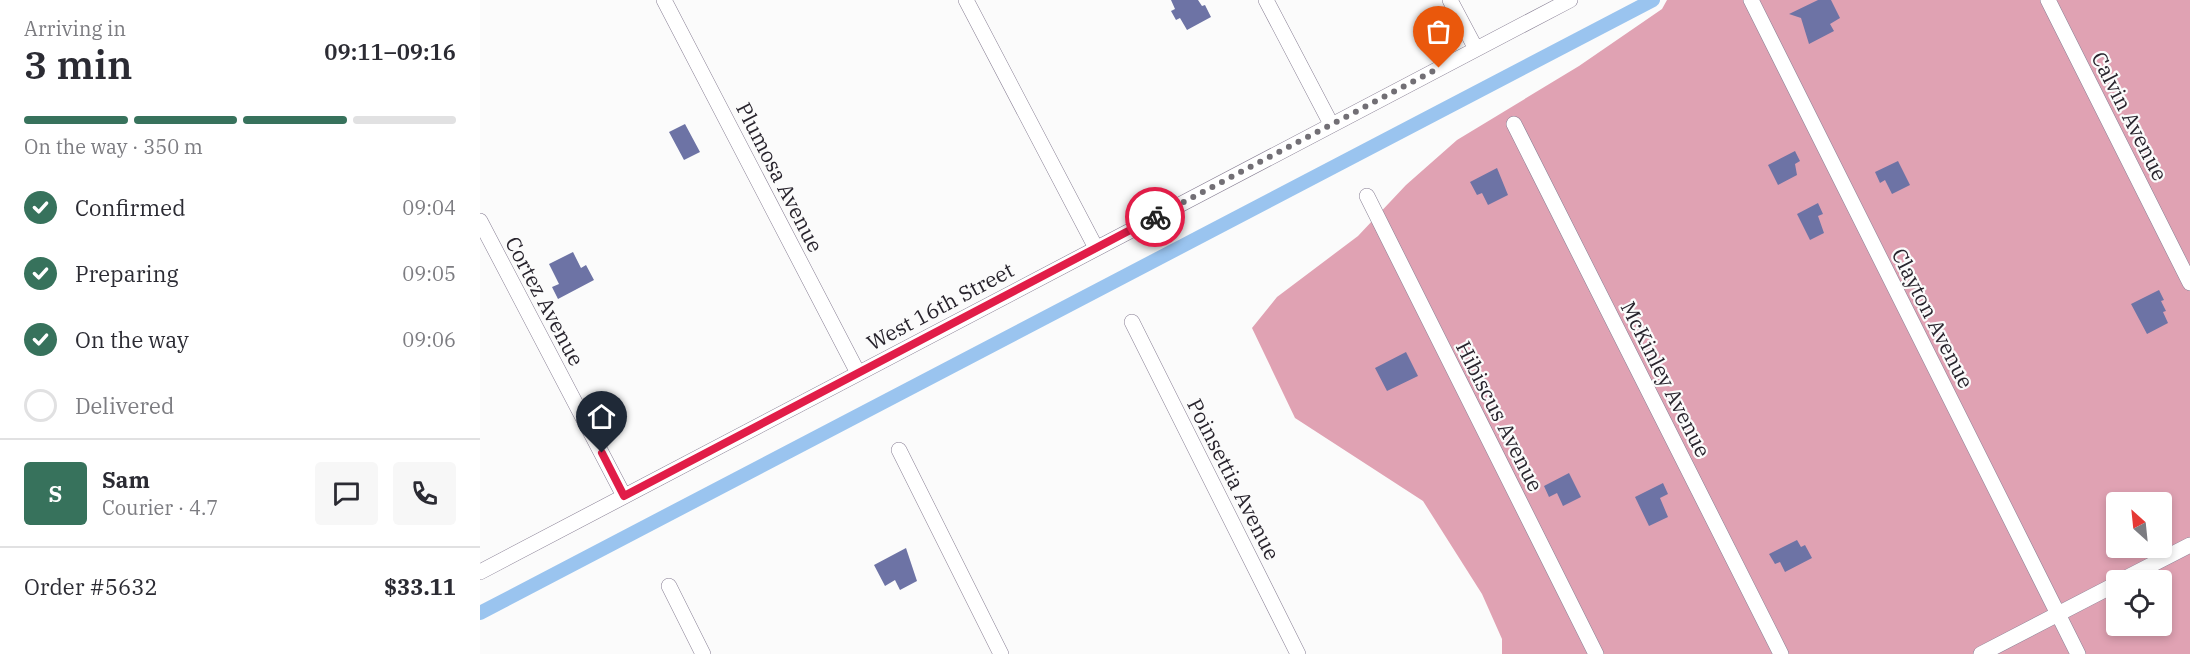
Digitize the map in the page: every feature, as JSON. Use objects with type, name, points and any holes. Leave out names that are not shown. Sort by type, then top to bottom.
[{"type":"street","name":"Plumosa Avenue","points":[[664,0],[858,373]]},
{"type":"street","points":[[966,0],[1096,248]]},
{"type":"street","points":[[1266,0],[1331,124]]},
{"type":"street","points":[[1450,0],[1476,48]]},
{"type":"street","name":"West 16th Street","points":[[480,572],[1570,0]]},
{"type":"street","name":"Clayton Avenue","points":[[1751,0],[2078,654]]},
{"type":"street","name":"Calvin Avenue","points":[[2048,0],[2190,283]]},
{"type":"street","name":"McKinley Avenue","points":[[1514,124],[1781,654]]},
{"type":"street","name":"Hibiscus Avenue","points":[[1367,196],[1596,654]]},
{"type":"street","name":"Cortez Avenue","points":[[480,221],[624,496]]},
{"type":"street","name":"Poinsettia Avenue","points":[[1132,322],[1298,654]]},
{"type":"street","points":[[899,450],[1001,654]]},
{"type":"street","points":[[2141,570],[2190,545]]},
{"type":"street","points":[[669,586],[704,654]]},
{"type":"street","points":[[1981,654],[2106,589]]},
{"type":"shaded area","points":[[1667,0],[2190,0],[2190,654],[1502,654],[1502,639],[1482,594],[1423,501],[1295,418],[1252,328],[1277,297],[1358,236],[1406,185],[1457,140],[1579,66],[1662,9]]},
{"type":"building","points":[[1171,0],[1198,0],[1202,6],[1205,5],[1211,17],[1187,30],[1180,18],[1176,20],[1171,11],[1175,9]]},
{"type":"building","points":[[1818,0],[1831,0],[1840,18],[1830,24],[1834,31],[1809,44],[1801,18],[1789,14]]},
{"type":"building","points":[[685,124],[700,152],[684,160],[669,132]]},
{"type":"building","points":[[1795,151],[1800,161],[1795,164],[1797,175],[1778,185],[1768,165]]},
{"type":"building","points":[[1898,161],[1910,185],[1892,194],[1885,180],[1880,183],[1875,172]]},
{"type":"building","points":[[1497,168],[1508,195],[1488,205],[1482,193],[1477,195],[1470,182]]},
{"type":"building","points":[[1818,203],[1823,214],[1818,216],[1824,233],[1810,240],[1797,214]]},
{"type":"building","points":[[573,252],[581,268],[586,265],[594,280],[558,299],[552,287],[559,284],[549,264]]},
{"type":"building","points":[[2159,290],[2164,300],[2161,301],[2168,323],[2147,334],[2131,304]]},
{"type":"building","points":[[1406,352],[1418,376],[1387,391],[1375,368]]},
{"type":"building","points":[[1569,473],[1581,497],[1563,506],[1557,493],[1549,497],[1544,486]]},
{"type":"building","points":[[1663,483],[1668,494],[1660,498],[1668,517],[1649,526],[1635,497]]},
{"type":"building","points":[[1797,540],[1801,547],[1805,545],[1812,558],[1785,572],[1780,562],[1775,564],[1769,554]]},
{"type":"building","points":[[906,548],[917,581],[900,590],[895,580],[885,586],[874,565]]},
{"type":"waterway","points":[[480,613],[1653,0]]},
{"type":"way so far","points":[[1155,217],[1439,68]]},
{"type":"route","points":[[602,453],[624,496],[1155,217]]}]
